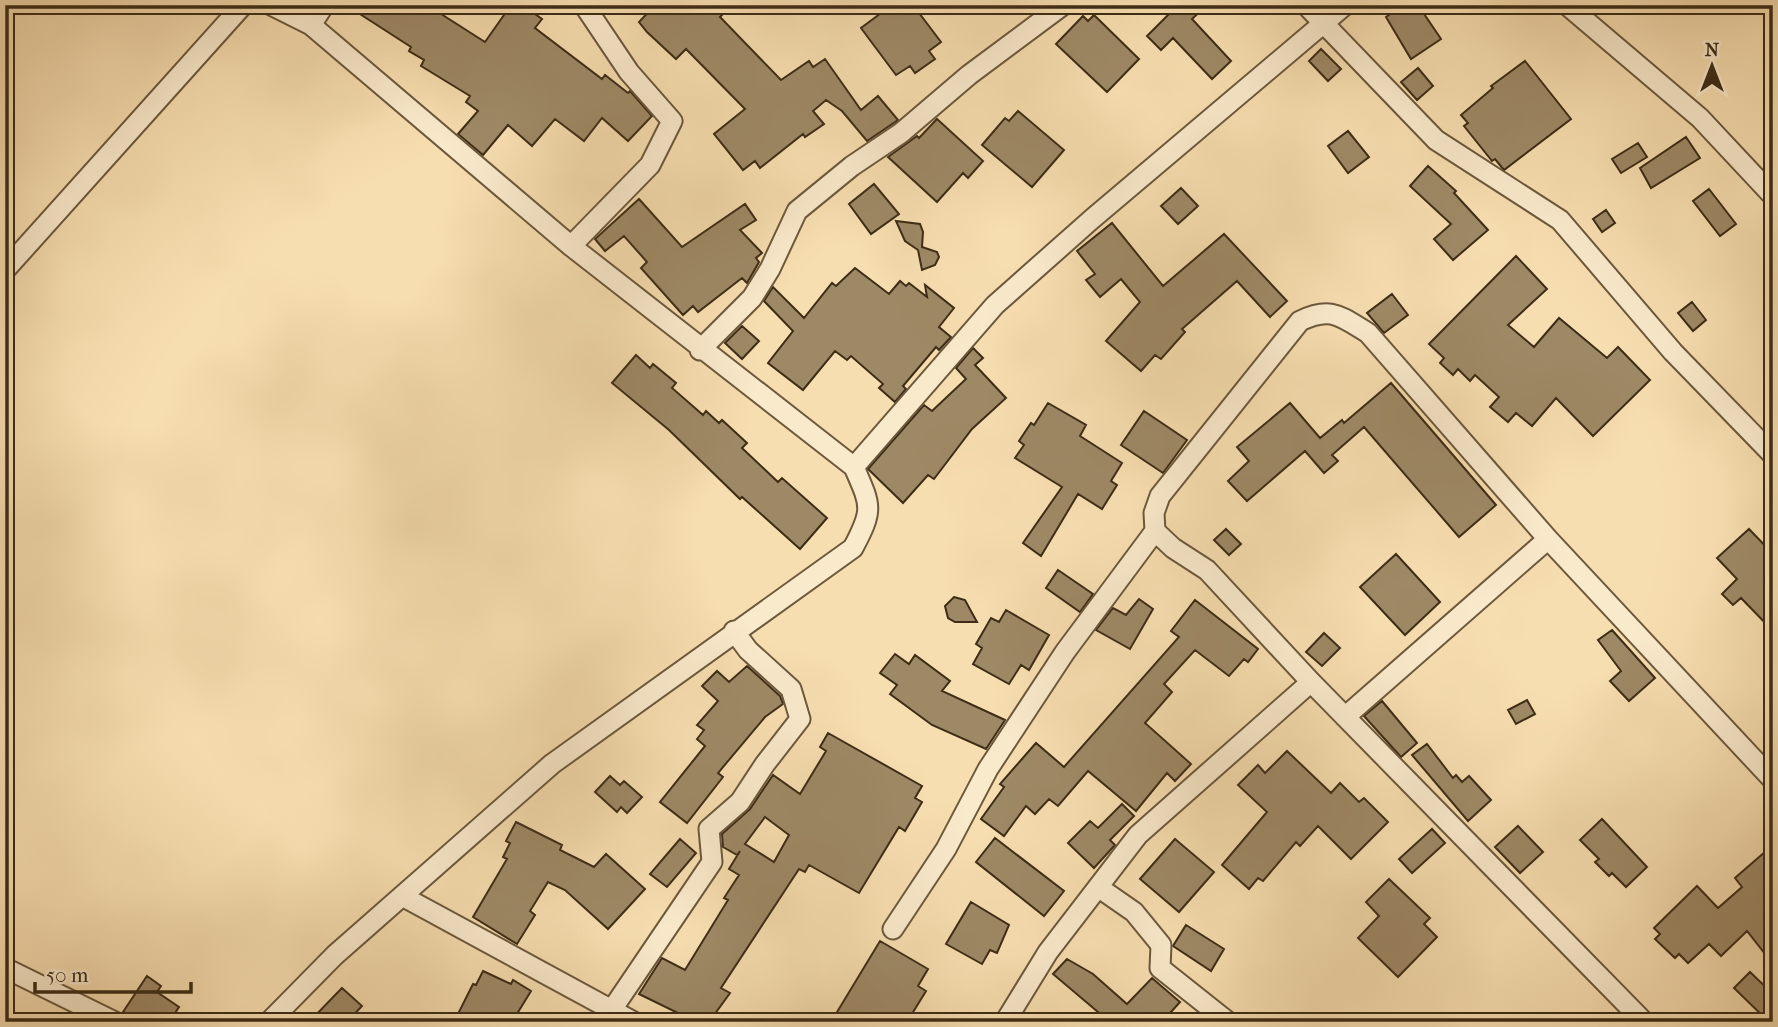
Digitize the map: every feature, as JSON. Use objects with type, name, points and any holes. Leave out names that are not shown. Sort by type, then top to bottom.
[{"type":"street","points":[[5,270],[243,5]]},
{"type":"street","points":[[269,1022],[335,955],[552,764],[853,548],[864,527],[870,503],[854,467],[700,350],[571,246],[311,25],[271,5]]},
{"type":"street","points":[[311,25],[324,5]]},
{"type":"street","points":[[571,246],[650,165],[672,121],[629,72],[584,5]]},
{"type":"street","points":[[700,350],[752,298],[770,269],[797,211],[852,166],[901,133],[969,75],[1063,5]]},
{"type":"street","points":[[1306,5],[1436,140],[1560,220],[1674,352],[1773,454]]},
{"type":"street","points":[[854,467],[995,305],[1345,5]]},
{"type":"street","points":[[1567,5],[1700,118],[1773,196]]},
{"type":"street","points":[[893,929],[946,849],[988,769],[1065,652],[1155,531],[1154,513],[1160,496],[1287,335],[1300,321],[1320,311],[1343,317],[1368,333],[1548,539],[1773,780]]},
{"type":"street","points":[[1155,531],[1208,570],[1311,682],[1644,1022]]},
{"type":"street","points":[[1345,717],[1548,539]]},
{"type":"street","points":[[611,1011],[712,862],[709,829],[740,802],[800,719],[791,689],[748,650],[734,631]]},
{"type":"street","points":[[1005,1022],[1048,952],[1138,835],[1311,682]]},
{"type":"street","points":[[1098,887],[1134,912],[1161,945],[1160,968],[1228,1022]]},
{"type":"street","points":[[402,896],[634,1022]]},
{"type":"street","points":[[5,968],[115,1022]]},
{"type":"building","points":[[346,5],[416,5],[427,13],[430,7],[485,42],[511,5],[541,5],[535,14],[542,19],[535,28],[602,79],[605,75],[628,93],[630,91],[652,116],[628,141],[602,118],[584,141],[555,119],[532,146],[508,125],[483,155],[458,134],[478,111],[466,102],[470,96],[421,66],[424,60],[409,51],[411,47]]},
{"type":"building","points":[[655,5],[731,5],[720,17],[781,80],[809,61],[813,67],[825,59],[861,110],[878,96],[898,120],[867,141],[842,111],[826,100],[813,111],[824,124],[805,137],[803,134],[760,168],[755,161],[743,170],[714,134],[745,109],[686,49],[676,59],[647,32],[639,22]]},
{"type":"building","points":[[892,5],[913,5],[941,42],[929,51],[935,59],[915,73],[910,66],[896,75],[861,28]]},
{"type":"building","points":[[1178,5],[1207,5],[1192,19],[1231,61],[1212,79],[1173,38],[1161,50],[1147,36]]},
{"type":"building","points":[[1403,5],[1418,5],[1441,39],[1411,59],[1386,17]]},
{"type":"building","points":[[1094,15],[1139,59],[1107,92],[1056,44],[1083,16],[1088,21]]},
{"type":"building","points":[[1321,49],[1341,69],[1328,81],[1309,61]]},
{"type":"building","points":[[1525,61],[1571,119],[1504,170],[1495,159],[1492,161],[1464,126],[1468,123],[1461,115],[1493,88],[1491,86]]},
{"type":"building","points":[[1418,68],[1433,86],[1417,100],[1401,82]]},
{"type":"building","points":[[1018,111],[1064,150],[1032,187],[982,145],[1005,118],[1009,121]]},
{"type":"building","points":[[937,119],[983,161],[968,178],[963,173],[937,202],[888,157],[917,136],[919,138]]},
{"type":"building","points":[[1348,131],[1369,157],[1348,173],[1328,146]]},
{"type":"building","points":[[1686,137],[1700,158],[1651,188],[1640,168]]},
{"type":"building","points":[[1638,143],[1647,157],[1621,173],[1612,159]]},
{"type":"building","points":[[1428,166],[1456,191],[1454,193],[1488,230],[1453,260],[1434,239],[1451,224],[1410,186]]},
{"type":"building","points":[[874,184],[899,214],[871,234],[849,204]]},
{"type":"building","points":[[1181,188],[1198,206],[1178,224],[1161,206]]},
{"type":"building","points":[[1709,189],[1736,224],[1720,236],[1693,201]]},
{"type":"building","points":[[639,199],[682,247],[745,204],[756,220],[740,230],[762,253],[756,258],[759,262],[747,283],[742,278],[698,312],[693,306],[683,315],[641,268],[647,262],[624,236],[605,251],[595,239]]},
{"type":"building","points":[[1606,210],[1615,223],[1602,232],[1593,219]]},
{"type":"building","points":[[896,221],[920,224],[923,232],[922,247],[937,252],[939,257],[935,265],[922,270],[918,250],[905,241]]},
{"type":"building","points":[[1112,223],[1163,286],[1224,234],[1287,301],[1270,317],[1237,281],[1182,329],[1185,332],[1161,359],[1155,355],[1141,371],[1106,341],[1140,302],[1121,279],[1100,297],[1086,280],[1095,274],[1077,251]]},
{"type":"building","points":[[1516,256],[1547,289],[1508,325],[1534,347],[1559,318],[1607,358],[1618,347],[1650,380],[1593,436],[1556,398],[1532,426],[1516,413],[1508,422],[1490,407],[1499,397],[1475,375],[1470,381],[1458,369],[1453,375],[1440,363],[1444,358],[1429,344]]},
{"type":"building","points":[[855,268],[889,294],[900,281],[906,286],[909,283],[927,297],[925,285],[954,308],[939,327],[951,337],[939,350],[936,347],[903,386],[906,389],[895,402],[879,388],[883,384],[851,356],[847,360],[835,351],[803,390],[768,363],[793,331],[764,301],[773,287],[804,318],[832,283],[836,286]]},
{"type":"building","points":[[1392,294],[1408,315],[1384,333],[1367,313]]},
{"type":"building","points":[[1692,302],[1706,320],[1693,331],[1678,313]]},
{"type":"building","points":[[742,326],[759,341],[742,359],[725,343]]},
{"type":"building","points":[[973,348],[983,358],[975,365],[1006,398],[972,429],[934,479],[928,475],[903,503],[868,469],[924,405],[932,411],[966,379],[956,368]]},
{"type":"building","points":[[636,355],[650,368],[653,364],[676,383],[672,388],[703,415],[706,411],[719,423],[722,420],[747,443],[742,448],[778,482],[782,478],[827,518],[800,549],[742,497],[740,499],[669,430],[612,383]]},
{"type":"building","points":[[1391,383],[1496,505],[1459,537],[1364,427],[1332,455],[1338,461],[1324,473],[1305,451],[1247,501],[1228,481],[1249,461],[1237,447],[1290,403],[1320,438],[1342,420],[1344,423]]},
{"type":"building","points":[[1048,403],[1086,425],[1080,436],[1122,463],[1111,481],[1117,485],[1102,509],[1078,494],[1041,556],[1023,543],[1062,487],[1015,458],[1024,445],[1019,441],[1031,423],[1034,425]]},
{"type":"building","points":[[1144,411],[1187,440],[1163,473],[1121,445]]},
{"type":"building","points":[[1226,529],[1241,544],[1229,555],[1214,540]]},
{"type":"building","points":[[1749,529],[1773,554],[1773,631],[1741,598],[1733,605],[1722,594],[1737,579],[1717,558]]},
{"type":"building","points":[[1396,554],[1440,602],[1405,635],[1360,587]]},
{"type":"building","points":[[1058,570],[1093,594],[1080,612],[1046,588]]},
{"type":"building","points":[[954,597],[965,600],[977,622],[955,622],[948,618],[945,606]]},
{"type":"building","points":[[1139,599],[1153,609],[1130,649],[1096,630],[1113,608],[1126,615]]},
{"type":"building","points":[[1195,600],[1258,649],[1248,662],[1244,659],[1229,676],[1195,650],[1164,684],[1172,692],[1145,723],[1191,764],[1175,781],[1167,773],[1136,811],[1088,771],[1058,806],[1049,799],[1035,814],[1026,806],[1004,836],[981,819],[1004,787],[1000,784],[1036,743],[1064,767],[1179,637],[1171,631]]},
{"type":"building","points":[[1006,610],[1049,635],[1029,670],[1021,665],[1009,684],[973,664],[982,648],[976,644],[991,618],[999,622]]},
{"type":"building","points":[[1612,630],[1655,678],[1629,701],[1610,681],[1621,671],[1598,640]]},
{"type":"building","points":[[1324,633],[1340,648],[1322,666],[1306,652]]},
{"type":"building","points":[[895,654],[909,664],[915,655],[950,681],[942,691],[1005,720],[986,749],[932,725],[890,694],[897,685],[880,673]]},
{"type":"building","points":[[747,666],[780,696],[783,704],[765,717],[718,773],[723,777],[687,823],[660,802],[705,746],[697,739],[704,730],[697,725],[718,701],[702,686],[717,671],[729,682]]},
{"type":"building","points":[[1527,700],[1535,714],[1516,724],[1508,710]]},
{"type":"building","points":[[1382,701],[1417,743],[1401,757],[1364,716]]},
{"type":"building","points":[[828,733],[922,786],[915,798],[922,802],[905,831],[899,827],[859,893],[809,865],[805,872],[799,869],[721,988],[730,993],[709,1022],[690,1015],[688,1018],[639,994],[662,958],[685,970],[728,900],[724,898],[739,875],[729,869],[740,851],[737,855],[723,847],[722,834],[750,809],[773,775],[800,794],[826,751],[820,747]],"holes":[[[765,817],[789,835],[774,862],[745,844]]]},
{"type":"building","points":[[1427,744],[1453,778],[1456,775],[1462,782],[1469,776],[1491,800],[1468,821],[1412,755]]},
{"type":"building","points":[[1287,751],[1331,793],[1340,783],[1359,802],[1364,798],[1388,822],[1351,859],[1318,826],[1300,846],[1296,842],[1263,881],[1258,878],[1249,889],[1222,865],[1267,812],[1238,785],[1258,765],[1265,773]]},
{"type":"building","points":[[610,776],[620,785],[624,781],[642,797],[627,813],[621,807],[617,812],[595,792]]},
{"type":"building","points":[[1122,804],[1134,816],[1110,840],[1115,845],[1094,868],[1068,843],[1090,821],[1098,828]]},
{"type":"building","points":[[1602,819],[1647,867],[1626,887],[1612,873],[1609,876],[1595,862],[1599,859],[1580,840]]},
{"type":"building","points":[[516,822],[562,845],[560,850],[594,867],[606,854],[645,889],[608,929],[565,890],[548,882],[530,911],[535,915],[517,944],[473,917],[507,859],[503,857],[510,843],[506,841]]},
{"type":"building","points":[[1518,826],[1543,852],[1520,873],[1495,847]]},
{"type":"building","points":[[1432,829],[1445,843],[1412,873],[1399,859]]},
{"type":"building","points":[[995,838],[1064,891],[1044,916],[976,862]]},
{"type":"building","points":[[680,839],[696,853],[667,887],[650,874]]},
{"type":"building","points":[[1175,839],[1214,872],[1179,912],[1140,879]]},
{"type":"building","points":[[1773,845],[1773,910],[1764,918],[1773,929],[1773,964],[1747,931],[1721,956],[1709,944],[1688,963],[1679,954],[1675,958],[1655,939],[1660,934],[1654,928],[1697,886],[1718,908],[1742,887],[1735,878]]},
{"type":"building","points":[[1389,879],[1430,918],[1424,924],[1437,937],[1398,977],[1358,938],[1379,916],[1366,902]]},
{"type":"building","points":[[971,902],[1009,925],[997,953],[990,950],[982,964],[946,944]]},
{"type":"building","points":[[1186,925],[1224,949],[1211,971],[1173,946]]},
{"type":"building","points":[[880,941],[928,969],[918,986],[926,991],[907,1022],[831,1022]]},
{"type":"building","points":[[1067,959],[1093,974],[1127,1004],[1152,978],[1180,1002],[1162,1022],[1088,1022],[1098,1012],[1053,974]]},
{"type":"building","points":[[483,971],[511,984],[513,980],[531,991],[512,1022],[454,1022],[473,984],[476,985]]},
{"type":"building","points":[[1750,972],[1773,994],[1773,1022],[1769,1022],[1734,988]]},
{"type":"building","points":[[147,976],[161,986],[157,992],[179,1007],[169,1022],[127,1022],[128,1014],[123,1012]]},
{"type":"building","points":[[342,988],[362,1006],[347,1022],[309,1022]]}]
